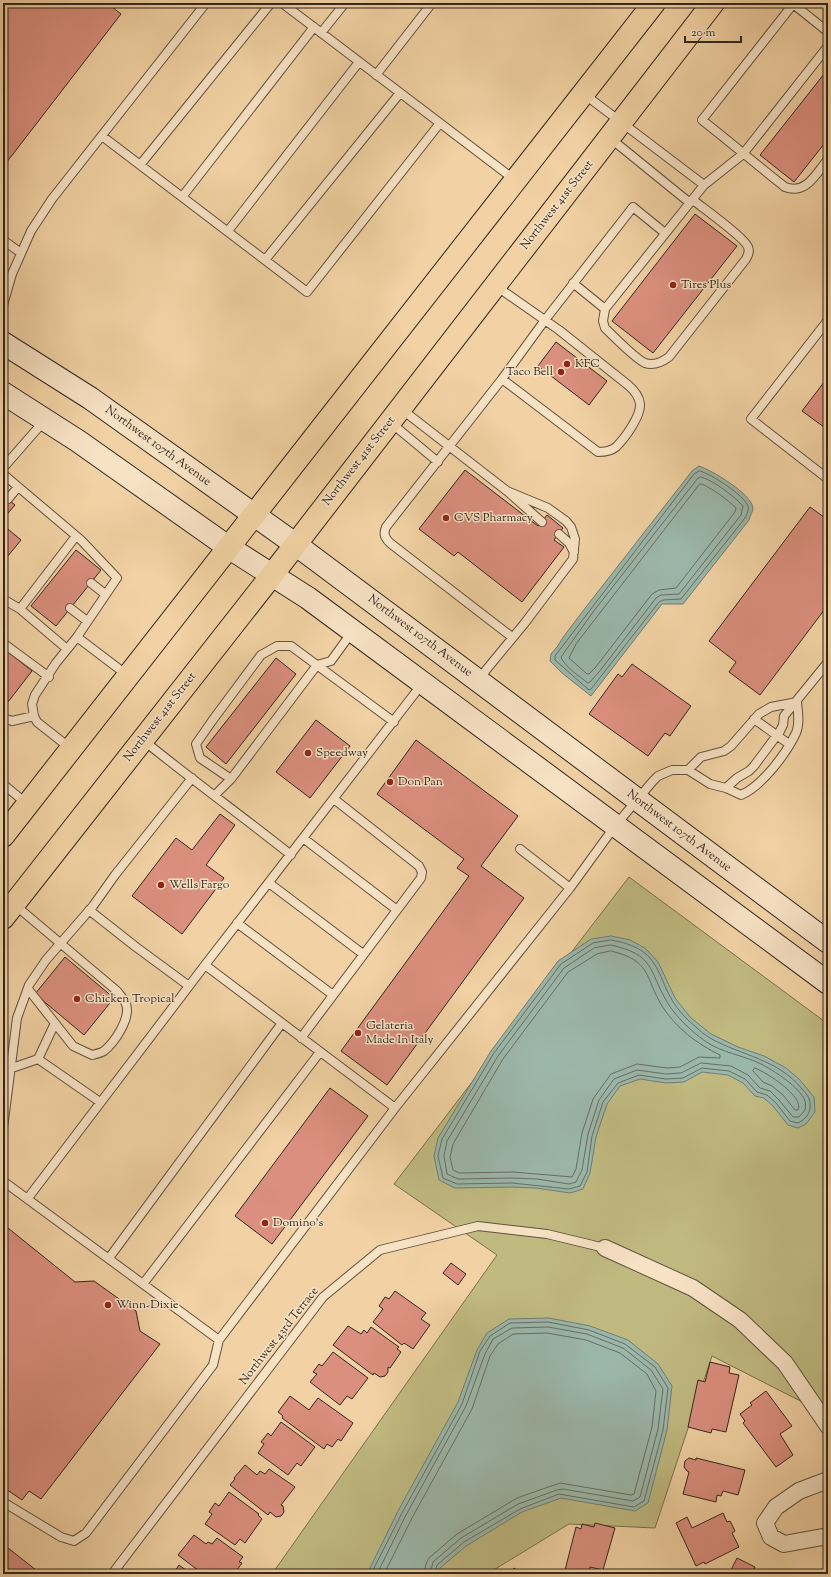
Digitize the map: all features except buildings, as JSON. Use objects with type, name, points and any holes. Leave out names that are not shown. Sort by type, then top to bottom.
[{"type":"main road","points":[[3,836],[654,3]]},
{"type":"main road","name":"Northwest 41st Street","points":[[9,911],[272,575],[713,3]]},
{"type":"main road","name":"Northwest 107th Avenue","points":[[3,343],[90,398],[295,544],[480,680],[637,800],[828,942]]},
{"type":"main road","points":[[3,393],[46,419],[228,547],[308,598],[828,983]]},
{"type":"street","points":[[605,1248],[693,1288],[740,1320],[784,1363],[828,1426]]},
{"type":"street","points":[[828,1480],[799,1491],[776,1507],[765,1523],[771,1537],[784,1544],[828,1536]]},
{"type":"lane","points":[[3,305],[12,274],[31,231],[52,199],[206,3]]},
{"type":"lane","points":[[140,165],[271,3]]},
{"type":"lane","points":[[282,3],[516,180]]},
{"type":"lane","points":[[321,33],[345,3]]},
{"type":"lane","points":[[376,75],[432,3]]},
{"type":"lane","points":[[828,21],[825,30],[793,3],[702,120],[785,187],[793,190],[800,189],[807,184],[828,159]]},
{"type":"lane","points":[[182,196],[314,27]]},
{"type":"lane","points":[[584,94],[615,130],[691,201],[743,240],[749,249],[749,254],[746,259],[674,351],[669,357],[658,363],[651,364],[642,360],[605,328],[603,321],[606,309],[665,233],[691,201],[704,185],[743,154],[828,46]]},
{"type":"lane","points":[[228,232],[359,62]]},
{"type":"lane","points":[[265,260],[400,93]]},
{"type":"lane","points":[[102,136],[307,292],[440,123]]},
{"type":"lane","points":[[615,130],[704,185]]},
{"type":"lane","points":[[512,637],[390,543],[385,537],[384,532],[389,522],[438,462],[573,283],[633,207],[665,233]]},
{"type":"lane","points":[[3,240],[21,253]]},
{"type":"lane","points":[[573,283],[606,309]]},
{"type":"lane","points":[[495,285],[545,320],[628,385],[640,401],[639,413],[616,446],[605,452],[598,452],[502,379]]},
{"type":"lane","points":[[828,320],[751,419],[828,479]]},
{"type":"lane","points":[[394,415],[450,446],[507,491],[542,522]]},
{"type":"lane","points":[[394,415],[438,462]]},
{"type":"lane","points":[[3,468],[46,419]]},
{"type":"lane","points":[[3,474],[76,536],[117,578],[33,699],[32,709],[34,716],[40,725],[71,748]]},
{"type":"lane","points":[[8,499],[18,487]]},
{"type":"lane","points":[[480,680],[486,670],[573,559],[574,553],[574,533],[566,521],[548,508],[507,491]]},
{"type":"lane","points":[[558,534],[569,543],[574,553]]},
{"type":"lane","points":[[20,609],[43,586],[62,560],[76,536]]},
{"type":"lane","points":[[91,583],[105,594]]},
{"type":"lane","points":[[3,598],[20,609],[67,649]]},
{"type":"lane","points":[[70,608],[87,621]]},
{"type":"lane","points":[[215,795],[231,779],[317,665],[331,660],[353,631]]},
{"type":"lane","points":[[77,637],[128,675]]},
{"type":"lane","points":[[3,643],[49,677]]},
{"type":"lane","points":[[231,779],[200,758],[196,744],[220,709],[261,655],[277,646],[291,646],[394,722]]},
{"type":"lane","points":[[726,788],[736,778],[749,771],[754,766],[777,736],[783,725],[784,716],[797,702],[828,662]]},
{"type":"lane","points":[[28,1198],[237,923],[423,683]]},
{"type":"lane","points":[[688,770],[701,757],[724,751],[731,746],[758,714],[771,707],[797,702]]},
{"type":"lane","points":[[3,1502],[60,1537],[74,1541],[86,1533],[212,1365],[219,1340],[395,1108],[570,888],[615,826],[646,788],[658,776],[672,770],[688,770],[710,784],[726,788],[740,795],[751,789],[763,780],[796,733],[798,724],[797,702]]},
{"type":"lane","points":[[3,718],[12,721],[34,716]]},
{"type":"lane","points":[[754,719],[789,744]]},
{"type":"lane","points":[[143,740],[290,854]]},
{"type":"lane","points":[[3,1128],[18,1018],[28,989],[46,960],[89,910],[192,778]]},
{"type":"lane","points":[[3,784],[28,804]]},
{"type":"lane","points":[[301,1038],[421,878],[422,872],[419,866],[334,799]]},
{"type":"lane","points":[[303,838],[397,910]]},
{"type":"lane","points":[[520,849],[570,888]]},
{"type":"lane","points":[[268,883],[363,954]]},
{"type":"lane","points":[[89,910],[189,986]]},
{"type":"lane","points":[[9,911],[61,942],[116,991],[126,1002],[128,1010],[125,1022],[114,1040],[103,1052],[92,1055],[73,1046],[28,989]]},
{"type":"lane","points":[[237,923],[332,995]]},
{"type":"lane","points":[[205,965],[395,1108]]},
{"type":"lane","points":[[12,1068],[38,1059],[55,1023]]},
{"type":"lane","points":[[108,1258],[282,1023]]},
{"type":"lane","points":[[143,1284],[320,1052]]},
{"type":"lane","points":[[38,1059],[100,1102]]},
{"type":"lane","points":[[3,1181],[219,1340]]},
{"type":"lane","name":"Northwest 43rd Terrace","points":[[112,1574],[322,1298],[380,1250],[478,1226],[547,1234],[605,1248]]},
{"type":"shaded area","points":[[629,877],[828,1024],[828,1415],[712,1356],[655,1528],[569,1524],[487,1574],[272,1574],[497,1255],[394,1184]]},
{"type":"water","points":[[699,466],[730,483],[751,502],[753,511],[749,520],[683,604],[662,604],[591,696],[562,673],[550,661],[551,654],[692,471]]},
{"type":"water","points":[[611,936],[630,940],[645,948],[658,962],[675,998],[691,1018],[711,1034],[738,1047],[764,1056],[786,1068],[799,1079],[814,1097],[815,1112],[806,1124],[798,1128],[788,1125],[773,1106],[764,1098],[755,1096],[743,1083],[728,1075],[702,1072],[684,1082],[666,1083],[640,1079],[620,1086],[607,1104],[596,1137],[590,1173],[583,1189],[570,1193],[536,1188],[455,1188],[439,1180],[434,1156],[438,1138],[491,1051],[558,961],[591,939]]},
{"type":"water","points":[[549,1318],[590,1326],[628,1340],[658,1364],[672,1386],[667,1430],[648,1503],[635,1511],[561,1498],[522,1512],[466,1546],[440,1568],[439,1574],[367,1574],[398,1511],[458,1402],[477,1350],[487,1333],[509,1319]]},
{"type":"place","name":"Tires Plus","points":[[673,285]]},
{"type":"place","name":"KFC","points":[[567,364]]},
{"type":"place","name":"Taco Bell","points":[[561,372]]},
{"type":"place","name":"CVS Pharmacy","points":[[446,518]]},
{"type":"place","name":"Speedway","points":[[308,753]]},
{"type":"place","name":"Don Pan","points":[[390,782]]},
{"type":"place","name":"Wells Fargo","points":[[161,885]]},
{"type":"place","name":"Chicken Tropical","points":[[77,999]]},
{"type":"place","name":"Gelateria Made In Italy","points":[[358,1033]]},
{"type":"place","name":"Domino's","points":[[265,1223]]},
{"type":"place","name":"Winn-Dixie","points":[[108,1305]]}]
